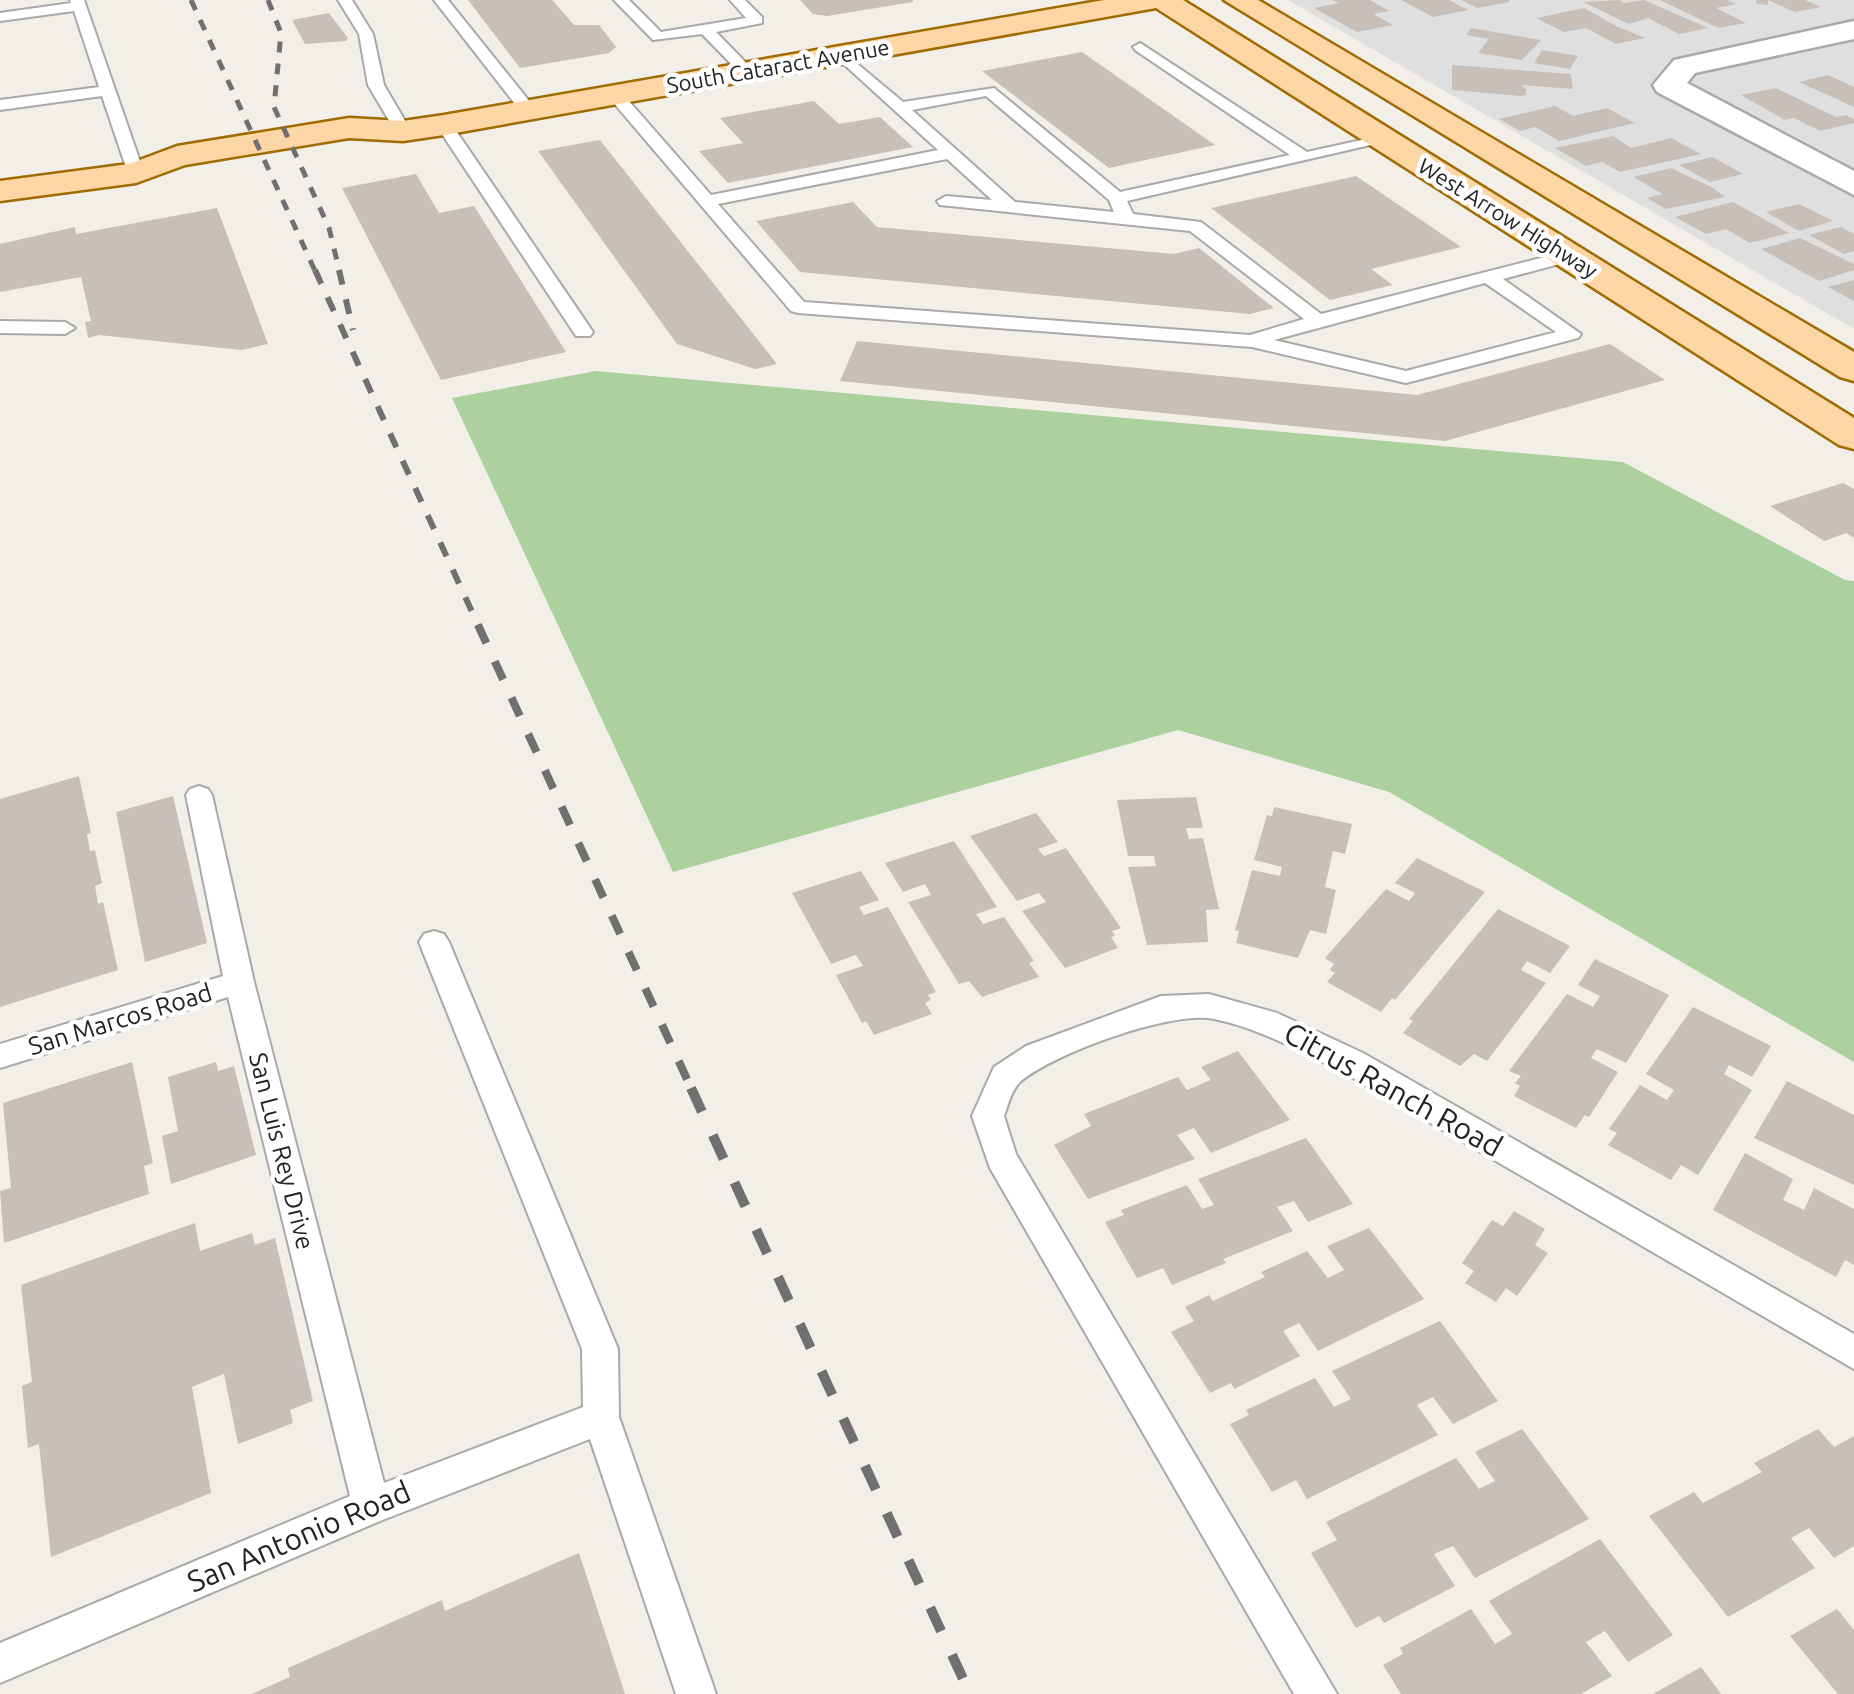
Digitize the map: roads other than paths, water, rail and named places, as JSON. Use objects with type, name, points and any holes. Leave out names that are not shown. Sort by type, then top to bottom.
[{"type":"main road","name":"South Cataract Avenue","points":[[0,190],[136,172],[176,178],[195,175],[361,147],[403,131],[1152,0]]},
{"type":"main road","name":"West Arrow Highway","points":[[1163,0],[1854,436]]},
{"type":"main road","name":"West Arrow Highway","points":[[1238,0],[1854,369]]},
{"type":"street","points":[[1854,30],[1686,66],[1668,85],[1854,185]]},
{"type":"lane","points":[[345,0],[366,34],[376,84],[403,131]]},
{"type":"lane","points":[[440,0],[528,110]]},
{"type":"lane","points":[[621,0],[658,37],[757,20],[736,0]]},
{"type":"lane","points":[[0,17],[78,3],[136,172]]},
{"type":"lane","points":[[705,29],[747,72]]},
{"type":"lane","points":[[1140,47],[1304,158]]},
{"type":"lane","points":[[842,54],[1010,207]]},
{"type":"lane","points":[[0,106],[109,90]]},
{"type":"lane","points":[[900,107],[989,91],[1117,198],[1126,219]]},
{"type":"lane","points":[[616,95],[798,308],[1251,341],[1406,377],[1571,334],[1488,276]]},
{"type":"lane","points":[[444,125],[584,332]]},
{"type":"lane","points":[[1117,198],[1384,140]]},
{"type":"lane","points":[[708,202],[950,153]]},
{"type":"lane","points":[[946,201],[1195,226],[1318,321]]},
{"type":"lane","points":[[1251,341],[1568,256]]},
{"type":"lane","points":[[0,327],[65,328]]},
{"type":"lane","name":"San Luis Rey Drive","points":[[199,795],[239,982],[371,1506]]},
{"type":"lane","points":[[434,942],[600,1348],[601,1417],[696,1694]]},
{"type":"lane","name":"San Marcos Road","points":[[0,1056],[239,982]]},
{"type":"lane","name":"Citrus Ranch Road","points":[[1318,1694],[1000,1158],[988,1116],[1005,1076],[1037,1055],[1161,1008],[1210,1006],[1266,1022],[1352,1062],[1854,1353]]},
{"type":"lane","name":"San Antonio Road","points":[[0,1663],[371,1506],[601,1417]]},
{"type":"railway","points":[[191,0],[316,273]]},
{"type":"railway","points":[[268,0],[281,33],[274,107],[329,228],[340,273]]},
{"type":"railway","points":[[315,270],[479,627]]},
{"type":"railway","points":[[339,270],[353,330]]},
{"type":"railway","points":[[478,625],[692,1090]]},
{"type":"railway","points":[[691,1088],[970,1694]]}]
